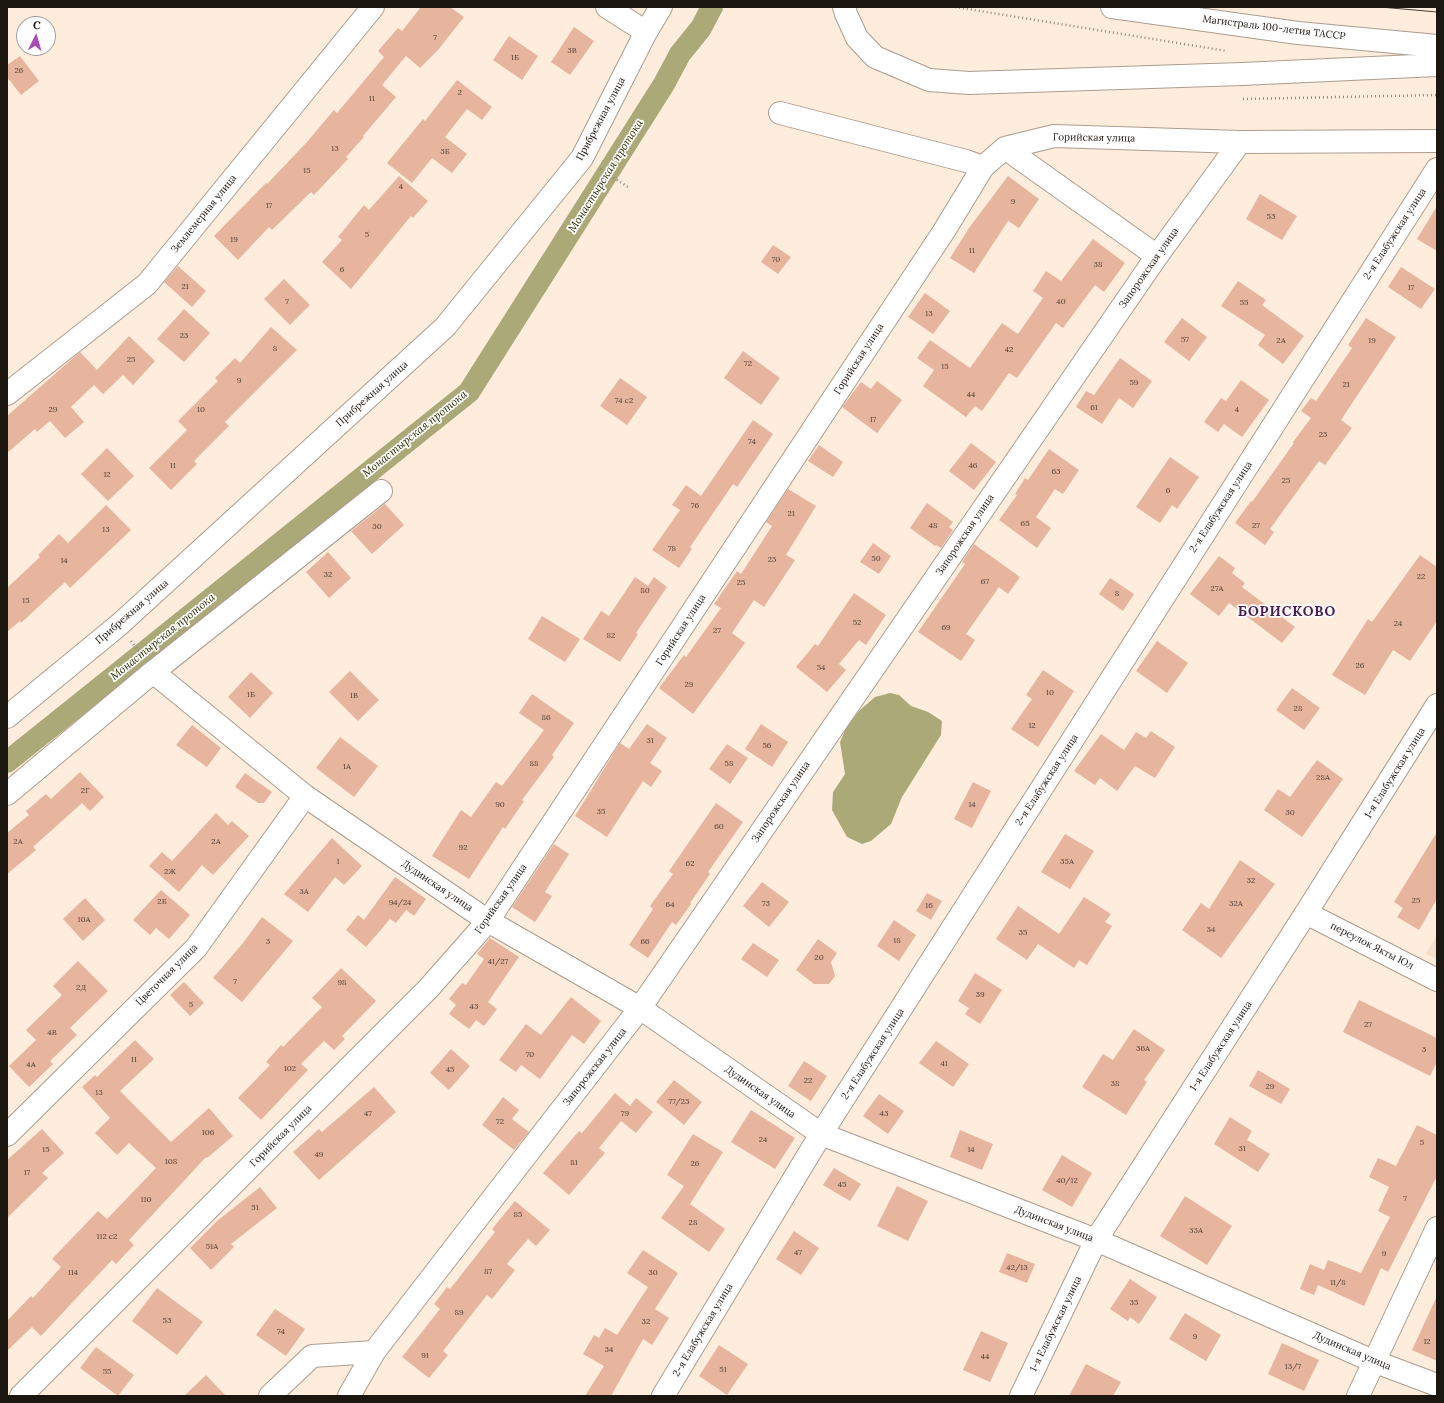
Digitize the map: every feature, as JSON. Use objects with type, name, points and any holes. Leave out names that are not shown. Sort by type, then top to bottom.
[{"type":"street","name":"Землемерная улица","points":[[7,394],[147,284],[373,7]]},
{"type":"street","points":[[607,7],[646,32]]},
{"type":"street","name":"Прибрежная улица","points":[[7,717],[120,624],[445,327],[582,158],[646,32],[661,7]]},
{"type":"street","points":[[844,7],[857,38],[875,57],[929,80],[970,83],[1250,74],[1437,65]]},
{"type":"street","name":"Магистраль 100-летия ТАССР","points":[[1112,7],[1298,33],[1437,46]]},
{"type":"street","points":[[780,112],[966,161],[983,167]]},
{"type":"street","name":"Горийская улица","points":[[21,1396],[428,990],[488,921],[935,244],[983,167],[1005,148],[1054,136],[1240,142],[1437,141]]},
{"type":"street","name":"Запорожская улица","points":[[349,1396],[374,1352],[640,1008],[1157,256],[1240,142]]},
{"type":"street","points":[[1005,148],[1157,256]]},
{"type":"street","name":"2-я Елабужская улица","points":[[663,1396],[821,1134],[1437,169]]},
{"type":"street","points":[[7,794],[153,672],[381,491]]},
{"type":"street","name":"Дудинская улица","points":[[153,672],[305,796],[488,921],[640,1008],[821,1134],[1096,1240],[1374,1361],[1437,1385]]},
{"type":"street","name":"1-я Елабужская улица","points":[[1021,1396],[1096,1240],[1306,913],[1437,705]]},
{"type":"street","name":"Цветочная улица","points":[[7,1135],[196,948],[305,796]]},
{"type":"street","name":"переулок Якты Юл","points":[[1306,913],[1437,980]]},
{"type":"street","points":[[1358,1396],[1437,1228]]},
{"type":"street","points":[[270,1396],[312,1356],[374,1352]]},
{"type":"path","points":[[955,7],[1232,52]]},
{"type":"path","points":[[1243,99],[1437,95]]},
{"type":"path","points":[[582,158],[628,187]]},
{"type":"path","points":[[120,624],[153,672]]},
{"type":"shaded area","points":[[890,693],[899,695],[911,706],[928,712],[942,721],[941,735],[902,797],[891,824],[871,841],[862,844],[847,837],[832,810],[833,792],[845,774],[840,742],[847,726],[860,710],[875,697]]},
{"type":"shaded area","points":[[1437,935],[1437,959],[1426,954]]},
{"type":"building","points":[[421,7],[450,7],[464,17],[438,50],[420,68],[406,56],[382,85],[396,97],[346,157],[348,159],[314,195],[311,192],[272,230],[269,227],[238,260],[214,236],[307,142],[334,110],[337,113],[384,57],[378,51],[398,28],[402,31]]},
{"type":"building","points":[[574,27],[594,41],[570,75],[551,62]]},
{"type":"building","points":[[509,36],[538,56],[522,80],[493,60]]},
{"type":"building","points":[[20,56],[39,81],[21,95],[7,77],[7,65]]},
{"type":"building","points":[[457,80],[492,107],[482,120],[467,109],[445,137],[467,154],[452,173],[432,158],[412,183],[387,163],[423,119],[425,121]]},
{"type":"building","points":[[399,176],[428,201],[413,218],[411,216],[351,289],[322,262],[342,240],[338,237],[364,205],[369,210]]},
{"type":"building","points":[[1008,176],[1039,199],[1019,228],[1008,221],[974,273],[950,258],[969,228]]},
{"type":"building","points":[[1260,194],[1297,216],[1282,240],[1246,219]]},
{"type":"building","points":[[1437,206],[1437,251],[1417,239]]},
{"type":"building","points":[[1093,239],[1125,263],[1104,292],[1095,285],[1063,328],[1056,323],[1017,378],[1009,373],[982,411],[975,406],[966,417],[923,386],[934,370],[917,358],[930,340],[970,368],[1002,323],[1018,334],[1043,298],[1033,291],[1046,271],[1061,281]]},
{"type":"building","points":[[773,245],[791,257],[778,274],[761,262]]},
{"type":"building","points":[[178,266],[206,291],[192,307],[164,282]]},
{"type":"building","points":[[1401,267],[1435,289],[1421,309],[1388,287]]},
{"type":"building","points":[[284,279],[310,305],[290,325],[264,299]]},
{"type":"building","points":[[1238,281],[1266,300],[1262,305],[1304,336],[1283,364],[1258,345],[1265,335],[1221,306]]},
{"type":"building","points":[[925,293],[950,311],[933,334],[908,317]]},
{"type":"building","points":[[184,309],[210,333],[184,362],[157,339]]},
{"type":"building","points":[[1182,318],[1207,337],[1189,361],[1164,342]]},
{"type":"building","points":[[1366,318],[1396,337],[1341,420],[1352,428],[1325,465],[1319,461],[1270,529],[1274,532],[1265,545],[1235,523],[1251,501],[1252,502],[1311,418],[1301,411],[1311,398],[1316,401],[1352,348],[1348,345]]},
{"type":"building","points":[[271,327],[297,350],[225,422],[229,426],[194,461],[197,464],[171,490],[149,468],[187,430],[178,421],[218,381],[215,378],[235,358],[240,363]]},
{"type":"building","points":[[129,336],[155,361],[133,385],[123,375],[103,394],[94,385],[71,407],[84,422],[65,438],[50,421],[37,432],[35,429],[7,453],[7,416],[80,352],[97,370]]},
{"type":"building","points":[[743,351],[780,378],[761,405],[724,378]]},
{"type":"building","points":[[1120,358],[1152,381],[1133,408],[1119,398],[1102,424],[1076,407],[1086,391],[1094,395]]},
{"type":"building","points":[[620,378],[647,397],[627,425],[600,406]]},
{"type":"building","points":[[1241,380],[1269,400],[1242,437],[1224,424],[1218,432],[1204,422],[1221,398],[1226,401]]},
{"type":"building","points":[[877,381],[902,400],[877,433],[842,407],[861,382],[871,389]]},
{"type":"building","points":[[753,420],[773,434],[737,487],[733,484],[690,547],[692,549],[679,568],[652,550],[680,510],[672,505],[686,485],[701,496]]},
{"type":"building","points":[[971,443],[996,462],[974,490],[949,471]]},
{"type":"building","points":[[819,445],[843,462],[833,477],[808,461]]},
{"type":"building","points":[[107,448],[134,476],[108,501],[81,474]]},
{"type":"building","points":[[1049,449],[1079,470],[1063,494],[1055,489],[1036,517],[1051,528],[1037,548],[999,520],[1017,495],[1015,494],[1025,478],[1028,480]]},
{"type":"building","points":[[1170,457],[1199,477],[1177,509],[1172,505],[1160,523],[1136,507]]},
{"type":"building","points":[[788,489],[816,506],[786,555],[795,560],[764,607],[754,600],[732,633],[745,643],[693,714],[659,688],[684,655],[686,657],[721,608],[714,604],[737,571],[741,574],[772,526],[766,522]]},
{"type":"building","points":[[927,503],[953,522],[949,527],[953,530],[941,548],[936,545],[935,546],[910,528]]},
{"type":"building","points":[[385,504],[404,525],[372,554],[351,531]]},
{"type":"building","points":[[106,505],[131,530],[70,588],[65,582],[21,623],[20,621],[7,632],[7,588],[40,557],[38,555],[59,534],[68,543]]},
{"type":"building","points":[[873,543],[891,556],[879,574],[860,562]]},
{"type":"building","points":[[974,544],[1020,577],[1008,594],[999,587],[966,634],[975,640],[961,661],[918,632],[965,564],[962,562]]},
{"type":"building","points":[[328,552],[351,578],[329,598],[306,572]]},
{"type":"building","points":[[1420,555],[1437,567],[1437,621],[1410,661],[1393,650],[1365,695],[1332,675],[1368,619],[1372,622]]},
{"type":"building","points":[[1219,556],[1235,568],[1232,573],[1245,583],[1242,587],[1295,627],[1282,643],[1229,603],[1219,616],[1190,594]]},
{"type":"building","points":[[635,577],[648,586],[654,577],[667,587],[636,633],[638,634],[620,662],[583,639],[601,611],[609,616]]},
{"type":"building","points":[[1110,578],[1134,594],[1123,611],[1099,594]]},
{"type":"building","points":[[854,593],[886,615],[866,645],[859,640],[839,664],[846,670],[827,692],[796,667],[815,644],[818,646]]},
{"type":"building","points":[[542,616],[580,639],[565,662],[528,639]]},
{"type":"building","points":[[1157,641],[1188,663],[1167,693],[1136,671]]},
{"type":"building","points":[[1043,670],[1074,691],[1038,747],[1011,729],[1032,699],[1026,695]]},
{"type":"building","points":[[350,671],[379,700],[358,721],[329,692]]},
{"type":"building","points":[[251,672],[273,693],[250,718],[228,697]]},
{"type":"building","points":[[1292,688],[1320,708],[1304,730],[1276,710]]},
{"type":"building","points":[[532,694],[574,723],[552,755],[554,757],[522,800],[524,801],[505,829],[503,827],[469,879],[432,856],[461,810],[471,817],[496,782],[502,786],[544,730],[519,713]]},
{"type":"building","points":[[647,724],[667,738],[650,763],[662,771],[651,787],[643,781],[607,837],[575,816],[620,743],[629,749]]},
{"type":"building","points":[[761,724],[788,742],[772,767],[745,749]]},
{"type":"building","points":[[192,725],[221,748],[207,767],[176,745]]},
{"type":"building","points":[[1151,731],[1175,747],[1155,778],[1135,766],[1117,791],[1100,778],[1095,785],[1074,771],[1101,734],[1124,750],[1136,732],[1146,738]]},
{"type":"building","points":[[340,737],[378,766],[354,797],[316,768]]},
{"type":"building","points":[[727,744],[748,758],[730,784],[709,769]]},
{"type":"building","points":[[1317,760],[1343,779],[1302,837],[1264,810],[1278,789],[1290,797]]},
{"type":"building","points":[[80,772],[104,797],[90,811],[82,803],[33,847],[36,850],[7,874],[7,833],[29,815],[26,811],[46,794],[51,799]]},
{"type":"building","points":[[245,773],[272,792],[264,803],[258,803],[235,787]]},
{"type":"building","points":[[973,782],[991,791],[972,828],[954,819]]},
{"type":"building","points":[[716,803],[743,822],[708,872],[710,874],[690,903],[691,904],[676,925],[672,922],[648,958],[629,945],[653,909],[650,906],[673,874],[669,871]]},
{"type":"building","points":[[216,813],[228,825],[232,821],[249,836],[213,875],[202,865],[179,892],[149,866],[162,852],[172,861]]},
{"type":"building","points":[[1437,832],[1437,899],[1419,930],[1397,917],[1403,908],[1394,902]]},
{"type":"building","points":[[1065,834],[1094,851],[1070,889],[1041,872]]},
{"type":"building","points":[[332,838],[362,866],[344,885],[335,877],[308,912],[284,894]]},
{"type":"building","points":[[554,844],[569,854],[545,892],[552,896],[535,922],[512,907]]},
{"type":"building","points":[[1240,860],[1275,884],[1221,958],[1182,930],[1201,903],[1209,909]]},
{"type":"building","points":[[395,877],[426,899],[414,916],[406,910],[396,923],[390,919],[366,947],[346,930],[358,915],[364,920]]},
{"type":"building","points":[[762,882],[789,902],[769,927],[743,906]]},
{"type":"building","points":[[161,890],[190,915],[169,939],[156,928],[150,935],[133,920]]},
{"type":"building","points":[[927,893],[942,901],[931,920],[916,911]]},
{"type":"building","points":[[1084,897],[1111,914],[1105,922],[1112,926],[1087,965],[1079,960],[1074,968],[1038,944],[1027,960],[996,939],[1018,906],[1059,934]]},
{"type":"building","points":[[85,898],[105,920],[83,941],[63,919]]},
{"type":"building","points":[[262,917],[293,941],[242,1002],[213,978],[243,943]]},
{"type":"building","points":[[894,920],[916,935],[899,961],[877,946]]},
{"type":"building","points":[[490,938],[519,957],[488,1002],[497,1009],[484,1026],[476,1020],[469,1029],[449,1014],[456,1005],[449,999],[462,983],[466,985],[484,959],[477,954]]},
{"type":"building","points":[[818,939],[837,953],[831,962],[835,976],[829,984],[814,984],[796,970]]},
{"type":"building","points":[[753,943],[779,960],[767,977],[741,959]]},
{"type":"building","points":[[78,961],[108,991],[70,1028],[77,1035],[50,1061],[53,1064],[29,1087],[9,1066],[36,1040],[26,1030],[62,995],[53,986]]},
{"type":"building","points":[[341,968],[376,1001],[342,1036],[345,1039],[334,1050],[324,1041],[301,1064],[308,1070],[261,1120],[238,1098],[270,1065],[266,1062],[281,1045],[283,1047],[322,1007],[312,998]]},
{"type":"building","points":[[975,973],[1002,990],[980,1024],[965,1014],[969,1008],[958,1001]]},
{"type":"building","points":[[184,982],[204,1003],[190,1016],[170,995]]},
{"type":"building","points":[[571,997],[601,1021],[584,1044],[572,1035],[540,1079],[521,1065],[516,1072],[499,1060],[526,1024],[541,1035]]},
{"type":"building","points":[[1359,1000],[1437,1038],[1437,1062],[1430,1076],[1343,1032]]},
{"type":"building","points":[[1134,1029],[1165,1050],[1144,1080],[1147,1082],[1126,1115],[1082,1087],[1103,1054],[1113,1060]]},
{"type":"building","points":[[135,1040],[154,1059],[120,1091],[171,1142],[209,1108],[233,1136],[207,1158],[206,1157],[129,1240],[134,1245],[116,1264],[112,1260],[41,1336],[32,1327],[7,1351],[7,1321],[31,1296],[33,1298],[61,1267],[52,1259],[98,1211],[107,1219],[156,1168],[129,1143],[117,1155],[95,1133],[110,1118],[82,1087],[95,1075],[97,1077]]},
{"type":"building","points":[[936,1041],[969,1064],[953,1087],[919,1063]]},
{"type":"building","points":[[451,1049],[470,1066],[449,1090],[430,1073]]},
{"type":"building","points":[[804,1061],[827,1076],[811,1101],[788,1086]]},
{"type":"building","points":[[1258,1070],[1290,1089],[1281,1104],[1249,1086]]},
{"type":"building","points":[[674,1080],[702,1102],[684,1125],[656,1102]]},
{"type":"building","points":[[374,1087],[396,1112],[319,1180],[293,1152],[319,1129],[322,1132]]},
{"type":"building","points":[[615,1093],[630,1106],[636,1098],[653,1112],[636,1133],[621,1121],[599,1148],[605,1153],[569,1195],[543,1173],[579,1131],[582,1133]]},
{"type":"building","points":[[879,1094],[904,1111],[888,1134],[863,1116]]},
{"type":"building","points":[[503,1097],[519,1110],[512,1119],[529,1132],[514,1150],[482,1125]]},
{"type":"building","points":[[751,1110],[795,1138],[775,1169],[731,1142]]},
{"type":"building","points":[[1230,1117],[1252,1131],[1247,1140],[1270,1154],[1258,1172],[1214,1144]]},
{"type":"building","points":[[1417,1125],[1437,1135],[1437,1176],[1388,1272],[1381,1268],[1364,1306],[1318,1285],[1314,1295],[1300,1289],[1310,1264],[1324,1270],[1328,1260],[1361,1273],[1390,1217],[1378,1211],[1389,1187],[1369,1177],[1378,1158],[1396,1166]]},
{"type":"building","points":[[42,1129],[64,1153],[42,1173],[48,1178],[7,1218],[7,1160]]},
{"type":"building","points":[[960,1130],[993,1144],[982,1170],[950,1157]]},
{"type":"building","points":[[693,1134],[723,1152],[690,1204],[725,1229],[709,1252],[661,1218],[684,1186],[667,1175]]},
{"type":"building","points":[[1062,1155],[1092,1173],[1072,1207],[1042,1190]]},
{"type":"building","points":[[834,1168],[861,1184],[850,1201],[823,1185]]},
{"type":"building","points":[[897,1186],[928,1201],[908,1241],[877,1226]]},
{"type":"building","points":[[260,1187],[277,1208],[231,1244],[234,1247],[211,1270],[190,1248],[217,1221]]},
{"type":"building","points":[[1185,1196],[1232,1226],[1207,1265],[1160,1236]]},
{"type":"building","points":[[515,1201],[550,1230],[536,1246],[528,1239],[507,1264],[515,1270],[492,1299],[487,1295],[443,1351],[448,1355],[429,1378],[402,1357],[440,1309],[434,1304],[447,1287],[450,1289],[495,1232],[492,1229]]},
{"type":"building","points":[[794,1231],[819,1248],[801,1275],[776,1259]]},
{"type":"building","points":[[643,1250],[678,1273],[655,1309],[669,1318],[652,1345],[643,1339],[611,1396],[585,1396],[604,1366],[583,1354],[594,1335],[599,1338],[605,1328],[617,1335],[648,1287],[627,1273]]},
{"type":"building","points":[[1007,1253],[1035,1264],[1027,1283],[999,1272]]},
{"type":"building","points":[[1130,1279],[1157,1297],[1139,1324],[1130,1317],[1128,1321],[1110,1309]]},
{"type":"building","points":[[157,1288],[203,1322],[177,1355],[132,1321]]},
{"type":"building","points":[[1437,1296],[1437,1361],[1412,1350]]},
{"type":"building","points":[[275,1309],[305,1329],[286,1356],[256,1335]]},
{"type":"building","points":[[1185,1313],[1221,1335],[1206,1361],[1169,1339]]},
{"type":"building","points":[[981,1331],[1008,1343],[990,1382],[963,1370]]},
{"type":"building","points":[[1282,1343],[1319,1360],[1304,1391],[1268,1374]]},
{"type":"building","points":[[719,1345],[748,1364],[727,1395],[699,1376]]},
{"type":"building","points":[[96,1347],[134,1375],[118,1396],[80,1368]]},
{"type":"building","points":[[1086,1364],[1121,1382],[1113,1396],[1069,1396]]},
{"type":"building","points":[[206,1375],[226,1396],[184,1396]]},
{"type":"waterway","name":"Монастырская протока","points":[[7,762],[469,392],[664,84],[680,54],[701,28],[712,7]]},
{"type":"tram line","points":[[1380,7],[1437,12]]},
{"type":"district","name":"БОРИСКОВО","points":[[1287,612]]}]
